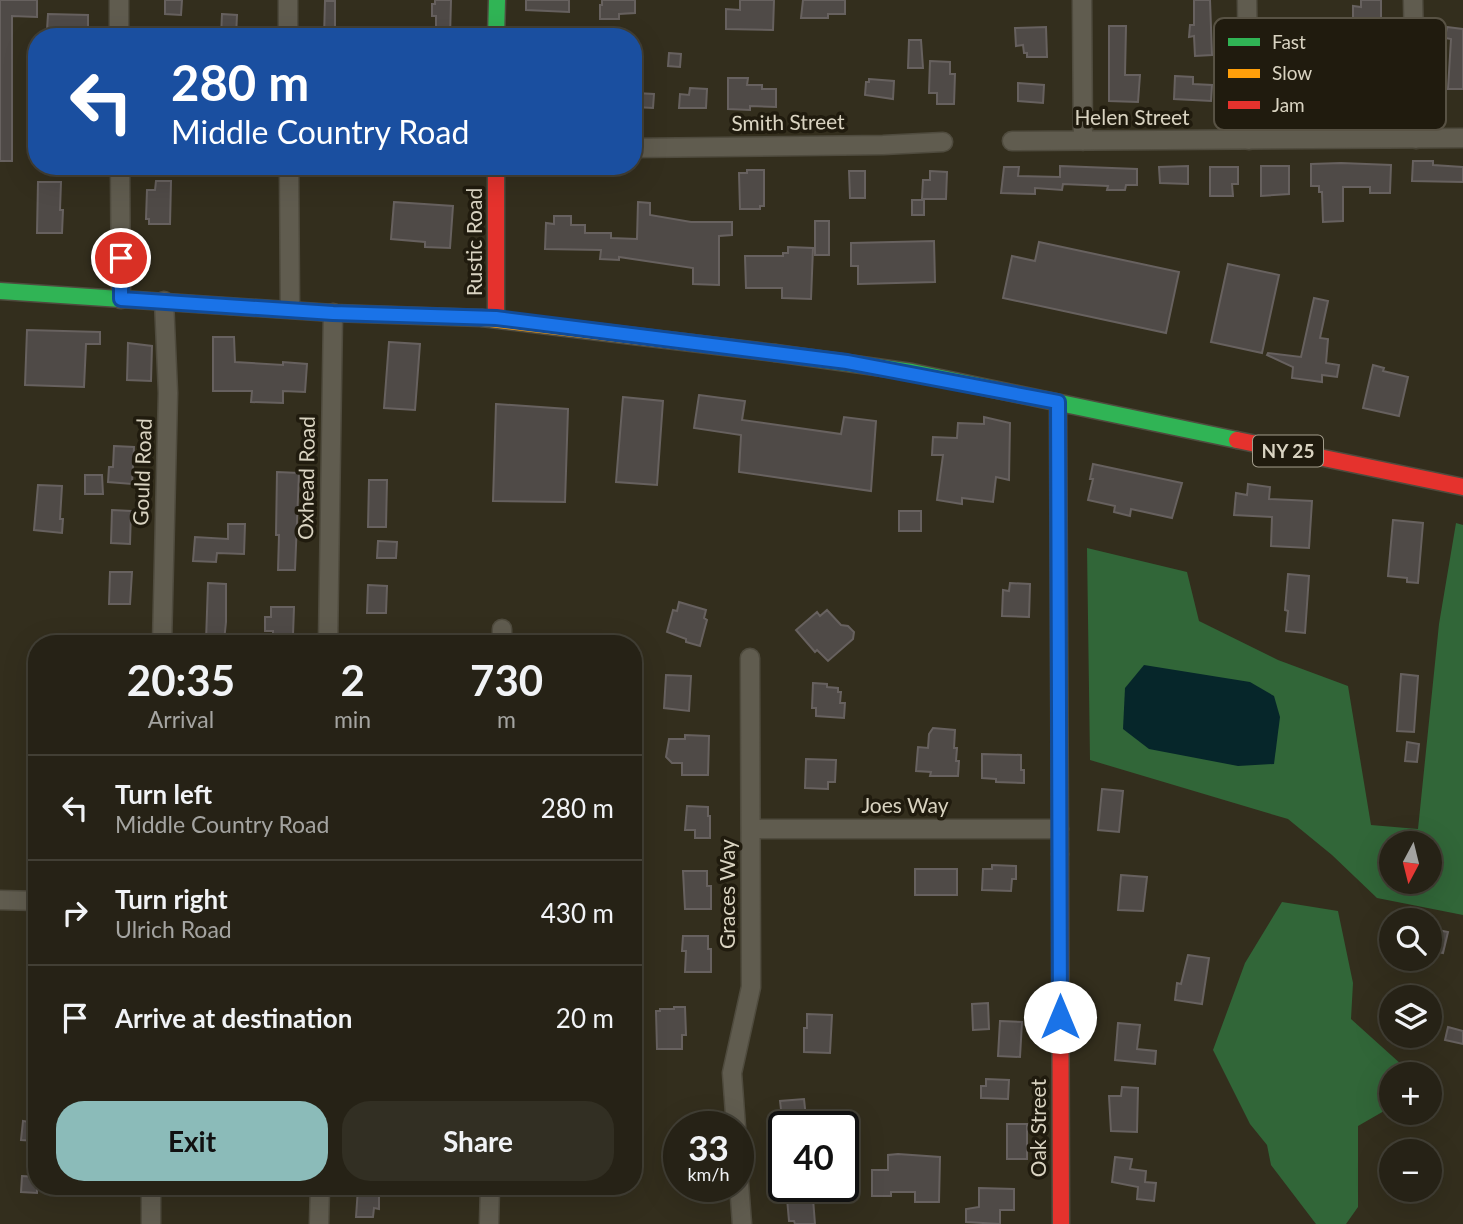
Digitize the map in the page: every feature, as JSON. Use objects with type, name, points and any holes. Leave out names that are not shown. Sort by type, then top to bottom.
[{"type":"main road","points":[[496,28],[497,0]]},
{"type":"main road","name":"Rustic Road","points":[[496,175],[496,318]]},
{"type":"main road","name":"NY 25","points":[[0,291],[333,313],[496,318],[847,362],[1058,402],[1463,487]]},
{"type":"main road","name":"Oak Street","points":[[1058,402],[1061,1224]]},
{"type":"street","points":[[119,0],[119,28]]},
{"type":"street","points":[[288,0],[288,28]]},
{"type":"street","points":[[1082,0],[1083,141]]},
{"type":"street","points":[[1247,0],[1247,18]]},
{"type":"street","points":[[1413,0],[1413,18]]},
{"type":"street","points":[[1249,130],[1249,140]]},
{"type":"street","points":[[1416,130],[1416,139]]},
{"type":"street","name":"Helen Street","points":[[1012,141],[1463,138]]},
{"type":"street","name":"Smith Street","points":[[642,148],[943,142]]},
{"type":"street","points":[[120,175],[121,299]]},
{"type":"street","points":[[289,175],[290,309]]},
{"type":"street","name":"Gould Road","points":[[162,635],[169,393],[163,301]]},
{"type":"street","name":"Oxhead Road","points":[[328,635],[333,313]]},
{"type":"street","name":"Graces Way","points":[[735,1111],[732,1073],[751,987],[750,658]]},
{"type":"street","name":"Joes Way","points":[[751,829],[1059,829]]},
{"type":"street","points":[[0,900],[28,901]]},
{"type":"street","points":[[151,1195],[151,1224]]},
{"type":"street","points":[[319,1224],[320,1195]]},
{"type":"street","points":[[489,1195],[489,1224]]},
{"type":"street","points":[[740,1202],[742,1224]]},
{"type":"green space","points":[[1456,523],[1463,525],[1463,915],[1442,911],[1442,908],[1428,908],[1377,898],[1332,855],[1288,819],[1090,760],[1087,548],[1187,572],[1199,621],[1278,660],[1348,686],[1371,825],[1418,829],[1439,624]]},
{"type":"green space","points":[[1282,902],[1338,911],[1353,983],[1351,1019],[1379,1044],[1379,1048],[1383,1048],[1399,1062],[1379,1062],[1379,1114],[1358,1126],[1358,1207],[1346,1224],[1316,1224],[1271,1165],[1267,1145],[1250,1124],[1213,1050],[1245,963]]},
{"type":"water","points":[[1144,665],[1250,682],[1274,696],[1280,717],[1274,764],[1238,766],[1149,749],[1123,729],[1125,688]]},
{"type":"building","points":[[0,0],[37,0],[37,17],[12,16],[12,161],[0,161]]},
{"type":"building","points":[[165,0],[182,0],[181,15],[165,14]]},
{"type":"building","points":[[435,0],[451,0],[450,28],[436,28],[436,16],[432,16],[432,4],[435,4]]},
{"type":"building","points":[[526,0],[569,0],[569,12],[526,10]]},
{"type":"building","points":[[602,0],[635,0],[635,13],[619,14],[619,19],[600,19]]},
{"type":"building","points":[[740,0],[774,0],[773,30],[726,29],[726,9],[740,10]]},
{"type":"building","points":[[803,0],[845,0],[845,14],[828,14],[828,18],[801,18]]},
{"type":"building","points":[[1194,0],[1210,0],[1212,55],[1195,56],[1194,36],[1189,37],[1190,25],[1194,25]]},
{"type":"building","points":[[1361,0],[1381,0],[1381,18],[1353,18],[1353,6],[1361,7]]},
{"type":"building","points":[[325,1],[335,1],[335,28],[324,28]]},
{"type":"building","points":[[48,14],[88,15],[88,28],[47,28]]},
{"type":"building","points":[[222,14],[237,15],[236,28],[221,28]]},
{"type":"building","points":[[1109,26],[1126,26],[1125,75],[1140,75],[1138,102],[1109,101]]},
{"type":"building","points":[[1046,27],[1047,57],[1027,57],[1023,45],[1016,46],[1015,28]]},
{"type":"building","points":[[1447,27],[1463,29],[1463,89],[1448,89],[1451,39],[1446,38]]},
{"type":"building","points":[[909,40],[921,40],[923,68],[908,68]]},
{"type":"building","points":[[669,53],[681,54],[680,67],[668,66]]},
{"type":"building","points":[[930,61],[950,62],[950,74],[955,74],[954,104],[937,104],[937,93],[929,93]]},
{"type":"building","points":[[1175,76],[1193,77],[1193,84],[1212,85],[1211,101],[1174,99]]},
{"type":"building","points":[[728,78],[748,78],[747,85],[776,89],[776,107],[728,109]]},
{"type":"building","points":[[869,79],[894,81],[893,99],[865,95],[866,82],[869,82]]},
{"type":"building","points":[[1018,83],[1044,85],[1043,103],[1018,101]]},
{"type":"building","points":[[690,88],[707,89],[706,108],[679,108],[680,94],[689,95]]},
{"type":"building","points":[[642,93],[654,94],[653,108],[642,107]]},
{"type":"building","points":[[1413,161],[1433,161],[1433,165],[1463,167],[1463,182],[1412,181]]},
{"type":"building","points":[[1311,164],[1391,165],[1390,193],[1370,193],[1370,187],[1343,187],[1343,221],[1323,222],[1322,192],[1319,192],[1319,186],[1311,186]]},
{"type":"building","points":[[1060,166],[1137,169],[1137,185],[1126,185],[1125,190],[1107,190],[1108,186],[1063,184],[1062,190],[1035,188],[1035,194],[1001,193],[1004,167],[1019,167],[1018,176],[1060,177]]},
{"type":"building","points":[[1188,166],[1188,184],[1160,183],[1159,167]]},
{"type":"building","points":[[1261,166],[1289,166],[1289,194],[1261,196]]},
{"type":"building","points":[[1210,167],[1238,167],[1238,184],[1232,184],[1233,196],[1210,196]]},
{"type":"building","points":[[747,170],[764,170],[764,206],[760,206],[760,209],[740,209],[739,173],[747,173]]},
{"type":"building","points":[[849,171],[865,171],[865,198],[850,198]]},
{"type":"building","points":[[930,171],[947,172],[946,199],[922,199],[923,180],[930,180]]},
{"type":"building","points":[[156,181],[171,181],[170,224],[149,224],[149,219],[146,219],[147,190],[155,190]]},
{"type":"building","points":[[38,182],[61,182],[62,233],[37,233]]},
{"type":"building","points":[[912,200],[924,200],[924,215],[912,215]]},
{"type":"building","points":[[394,202],[453,206],[450,248],[425,247],[425,242],[391,239]]},
{"type":"building","points":[[638,202],[650,203],[650,215],[691,222],[732,222],[732,235],[719,236],[719,285],[693,284],[693,268],[619,257],[619,260],[600,259],[601,250],[545,249],[546,223],[554,224],[554,216],[571,216],[571,225],[585,225],[585,233],[611,233],[611,238],[637,239]]},
{"type":"building","points":[[815,221],[829,221],[829,255],[815,255]]},
{"type":"building","points":[[934,241],[935,282],[858,284],[858,266],[851,266],[851,243]]},
{"type":"building","points":[[1039,242],[1179,272],[1166,333],[1003,298],[1012,256],[1035,261]]},
{"type":"building","points":[[788,247],[813,248],[811,299],[782,298],[782,288],[746,288],[745,256],[783,256],[783,253],[788,253]]},
{"type":"building","points":[[1228,264],[1279,275],[1262,353],[1211,342]]},
{"type":"building","points":[[1314,298],[1328,301],[1320,338],[1328,339],[1326,363],[1339,365],[1337,377],[1322,375],[1322,382],[1292,378],[1293,367],[1267,355],[1301,357]]},
{"type":"building","points":[[27,330],[100,332],[100,344],[86,344],[84,387],[25,385]]},
{"type":"building","points":[[213,337],[234,337],[235,362],[307,364],[305,392],[283,391],[283,403],[251,402],[252,391],[213,391]]},
{"type":"building","points":[[389,342],[420,344],[415,410],[384,408]]},
{"type":"building","points":[[128,343],[152,346],[151,381],[127,380]]},
{"type":"building","points":[[1373,365],[1384,368],[1383,371],[1408,377],[1399,416],[1363,408]]},
{"type":"building","points":[[699,395],[745,401],[742,420],[841,434],[844,417],[876,421],[871,491],[739,472],[741,435],[694,428]]},
{"type":"building","points":[[623,397],[663,401],[657,485],[616,482]]},
{"type":"building","points":[[496,404],[568,409],[565,502],[493,501]]},
{"type":"building","points":[[984,417],[1010,423],[1009,480],[996,477],[993,502],[962,498],[962,504],[937,500],[943,455],[932,455],[933,437],[957,438],[958,423],[984,424]]},
{"type":"building","points":[[114,446],[134,447],[132,484],[108,482],[109,467],[113,467]]},
{"type":"building","points":[[1093,464],[1182,483],[1172,518],[1131,509],[1130,516],[1114,512],[1115,506],[1088,500]]},
{"type":"building","points":[[277,472],[299,473],[295,570],[278,570]]},
{"type":"building","points":[[85,475],[102,475],[103,494],[85,494]]},
{"type":"building","points":[[369,480],[387,480],[386,527],[368,527]]},
{"type":"building","points":[[1248,484],[1270,487],[1269,499],[1312,501],[1309,548],[1271,546],[1272,517],[1234,515],[1236,493],[1247,495]]},
{"type":"building","points":[[38,485],[62,486],[62,533],[34,530]]},
{"type":"building","points":[[112,510],[131,511],[130,544],[111,543]]},
{"type":"building","points":[[899,511],[921,511],[921,531],[899,531]]},
{"type":"building","points":[[1393,520],[1423,523],[1418,583],[1407,582],[1407,578],[1388,576]]},
{"type":"building","points":[[228,524],[245,524],[244,554],[217,553],[216,562],[193,561],[195,537],[228,539]]},
{"type":"building","points":[[378,541],[397,542],[396,558],[377,558]]},
{"type":"building","points":[[110,572],[132,572],[130,604],[109,604]]},
{"type":"building","points":[[1288,574],[1309,576],[1305,633],[1286,631]]},
{"type":"building","points":[[208,583],[226,584],[225,635],[206,635]]},
{"type":"building","points":[[1010,583],[1030,584],[1029,617],[1002,616],[1003,590],[1009,591]]},
{"type":"building","points":[[368,585],[387,586],[386,613],[367,613]]},
{"type":"building","points":[[679,602],[706,610],[704,618],[707,620],[700,646],[667,632],[673,610],[677,611]]},
{"type":"building","points":[[271,607],[294,607],[293,635],[273,635],[273,631],[265,631],[265,617],[271,617]]},
{"type":"building","points":[[827,610],[841,625],[848,626],[854,632],[853,639],[828,661],[817,650],[815,652],[796,630],[817,612],[820,616]]},
{"type":"building","points":[[1401,674],[1418,676],[1414,732],[1397,731]]},
{"type":"building","points":[[666,675],[691,676],[689,711],[664,708]]},
{"type":"building","points":[[813,683],[838,688],[838,692],[841,692],[840,703],[845,703],[844,718],[816,716],[816,708],[812,708]]},
{"type":"building","points":[[933,728],[955,730],[954,748],[957,748],[956,761],[959,761],[958,776],[930,776],[931,772],[916,771],[918,747],[928,748],[929,734]]},
{"type":"building","points":[[685,735],[709,736],[708,775],[682,775],[682,763],[672,763],[666,757],[669,739],[685,739]]},
{"type":"building","points":[[1407,742],[1419,744],[1417,762],[1405,761]]},
{"type":"building","points":[[982,754],[1021,755],[1024,783],[996,782],[996,779],[982,778]]},
{"type":"building","points":[[806,759],[836,760],[835,782],[828,782],[828,789],[805,788]]},
{"type":"building","points":[[1102,789],[1123,791],[1119,832],[1098,830]]},
{"type":"building","points":[[687,806],[708,807],[710,838],[695,838],[695,830],[685,830]]},
{"type":"building","points":[[992,865],[1016,866],[1016,879],[1012,879],[1011,891],[982,890],[983,869],[992,869]]},
{"type":"building","points":[[915,869],[957,869],[957,895],[915,895]]},
{"type":"building","points":[[683,871],[707,871],[707,886],[711,886],[711,909],[685,909]]},
{"type":"building","points":[[1121,875],[1147,877],[1143,911],[1118,910]]},
{"type":"building","points":[[1442,931],[1448,932],[1442,953]]},
{"type":"building","points":[[683,936],[708,936],[711,972],[685,972],[686,951],[682,951]]},
{"type":"building","points":[[1188,955],[1209,958],[1202,1004],[1175,1000],[1177,983],[1181,984]]},
{"type":"building","points":[[988,1003],[989,1029],[973,1030],[972,1004]]},
{"type":"building","points":[[685,1007],[686,1035],[682,1035],[682,1049],[657,1049],[656,1011]]},
{"type":"building","points":[[807,1014],[832,1015],[830,1053],[804,1052]]},
{"type":"building","points":[[1000,1021],[1022,1022],[1020,1057],[998,1056]]},
{"type":"building","points":[[1118,1023],[1140,1025],[1137,1049],[1156,1051],[1155,1064],[1115,1060]]},
{"type":"building","points":[[1448,1027],[1463,1031],[1463,1044],[1445,1040]]},
{"type":"building","points":[[986,1079],[1009,1080],[1008,1099],[981,1098],[981,1086],[986,1086]]},
{"type":"building","points":[[1122,1087],[1138,1088],[1137,1132],[1111,1131],[1109,1096],[1121,1096]]},
{"type":"building","points":[[804,1099],[805,1111],[781,1111],[780,1101]]},
{"type":"building","points":[[23,1121],[28,1122],[28,1140],[21,1140]]},
{"type":"building","points":[[1007,1124],[1027,1124],[1027,1159],[1007,1159]]},
{"type":"building","points":[[888,1155],[940,1157],[939,1202],[915,1202],[915,1192],[891,1192],[891,1196],[872,1196],[872,1170],[888,1170]]},
{"type":"building","points":[[1115,1157],[1132,1159],[1130,1169],[1146,1171],[1145,1182],[1156,1183],[1154,1201],[1137,1199],[1138,1187],[1112,1182]]},
{"type":"building","points":[[22,1176],[28,1176],[28,1192],[21,1192]]},
{"type":"building","points":[[979,1188],[1014,1189],[1014,1210],[1000,1210],[1000,1224],[966,1222],[966,1209],[979,1207]]},
{"type":"building","points":[[358,1195],[379,1195],[379,1209],[374,1208],[373,1217],[356,1217]]},
{"type":"building","points":[[787,1202],[813,1202],[815,1224],[795,1224],[794,1221],[789,1221]]},
{"type":"traffic: fast","points":[[496,28],[497,0]]},
{"type":"traffic: fast","points":[[0,291],[333,313],[482,318]]},
{"type":"traffic: fast","points":[[775,353],[912,372],[1237,440]]},
{"type":"traffic: fast","points":[[1058,403],[1060,854]]},
{"type":"traffic: slow","points":[[482,318],[775,353]]},
{"type":"traffic: jam","points":[[496,175],[496,319]]},
{"type":"traffic: jam","points":[[1237,440],[1463,487]]},
{"type":"traffic: jam","points":[[1060,854],[1061,1224]]},
{"type":"route","points":[[121,258],[121,299],[333,313],[496,318],[847,362],[912,372],[1058,402],[1060,1017]]}]
